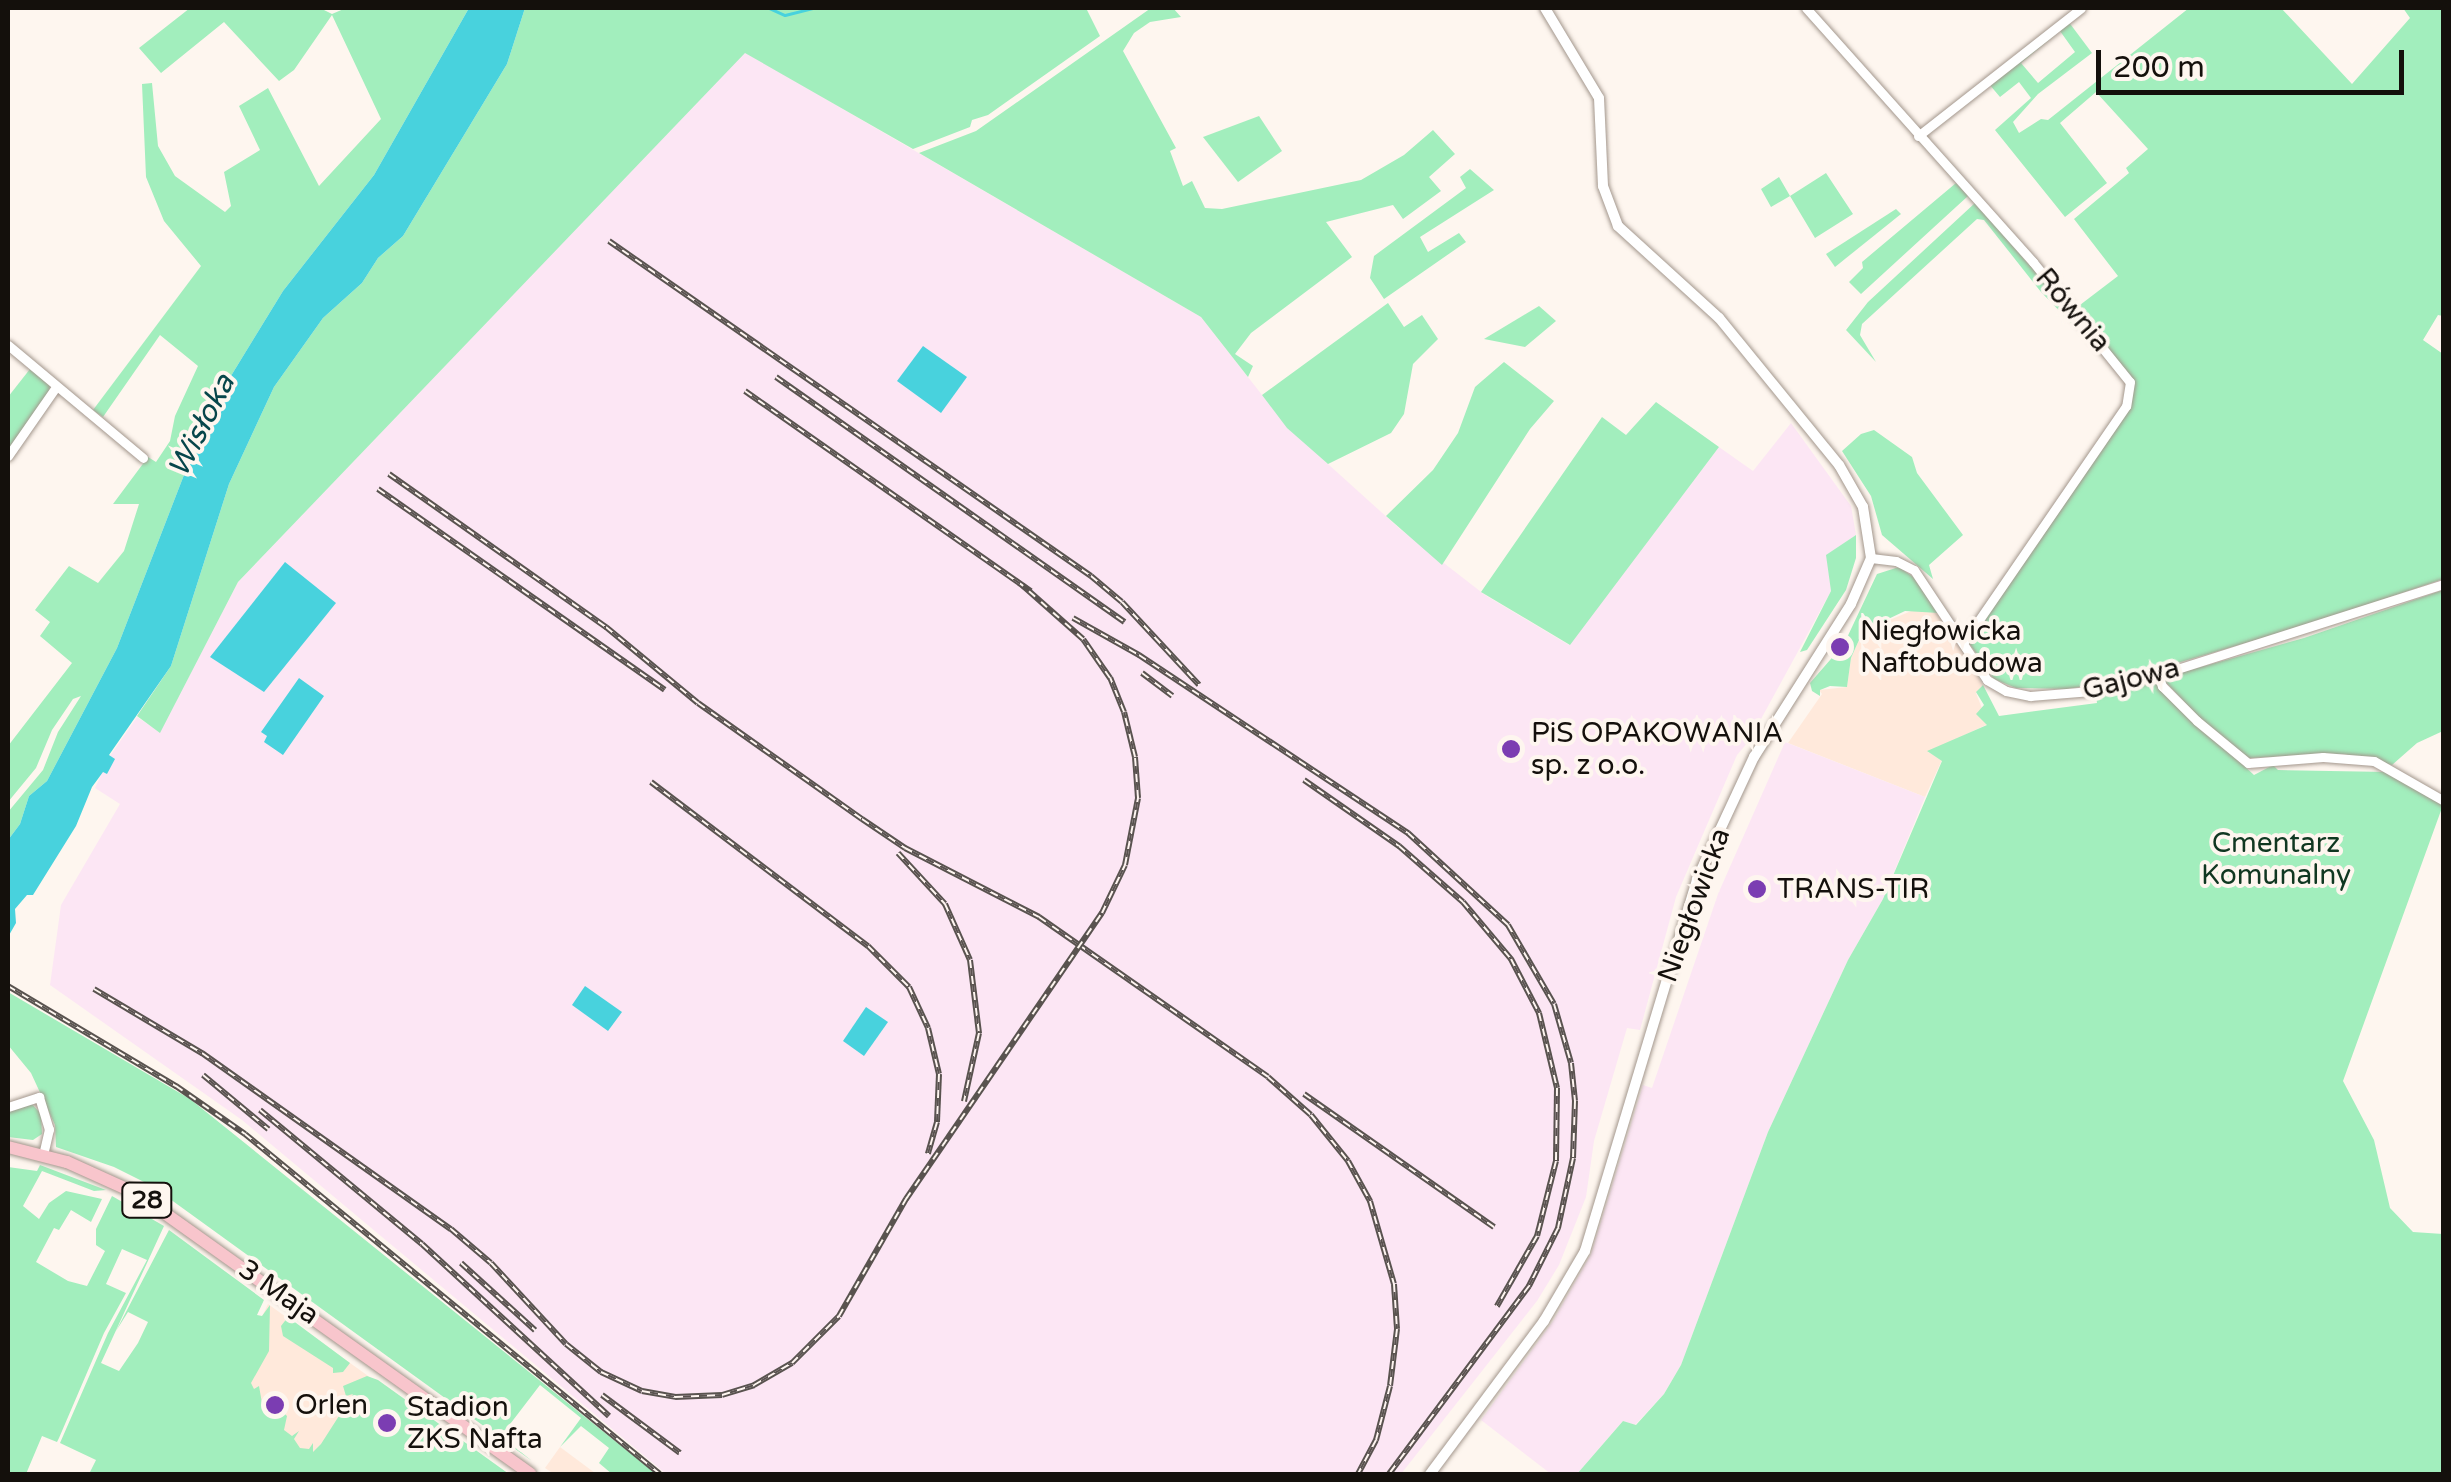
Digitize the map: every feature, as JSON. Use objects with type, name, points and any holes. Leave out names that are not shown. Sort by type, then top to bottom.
[{"type":"main road","name":"3 Maja","points":[[8,1147],[122,1185],[154,1204],[525,1473]]},
{"type":"street","points":[[1546,8],[1598,98],[1602,186],[1618,226],[1719,318],[1840,464],[1864,507],[1872,558]]},
{"type":"street","name":"Równia","points":[[1806,8],[2034,262],[2123,370],[2131,387],[2126,406],[1964,642]]},
{"type":"street","points":[[1918,136],[2081,8]]},
{"type":"street","points":[[8,346],[143,458]]},
{"type":"street","points":[[8,456],[56,387]]},
{"type":"street","name":"Gajowa","points":[[1872,558],[1896,561],[1918,574],[1986,680],[2020,694],[2070,694],[2158,674],[2444,584]]},
{"type":"street","name":"Niegłowicka","points":[[1430,1474],[1544,1322],[1585,1251],[1697,879],[1754,757],[1851,604],[1872,558]]},
{"type":"street","points":[[2158,674],[2162,686],[2245,762],[2323,757],[2374,761],[2444,801]]},
{"type":"street","points":[[8,1107],[39,1097],[49,1129],[43,1156]]},
{"type":"shaded area","points":[[745,52],[1201,317],[1287,427],[1400,529],[1485,595],[1569,645],[1719,447],[1753,471],[1791,423],[1851,506],[1856,535],[1827,555],[1831,591],[1749,741],[1737,755],[1676,897],[1640,1030],[1627,1028],[1594,1141],[1586,1197],[1559,1265],[1537,1301],[1401,1474],[666,1474],[242,1120],[50,985],[61,905],[120,804],[95,788],[110,756],[137,717],[160,732],[238,582]]},
{"type":"shaded area","points":[[1916,609],[1939,613],[1965,654],[1983,685],[1976,693],[1988,724],[1928,752],[1942,760],[1925,797],[1788,743],[1822,694],[1819,690],[1847,687],[1851,658],[1863,631]]},
{"type":"shaded area","points":[[1785,742],[1925,797],[1883,899],[1848,960],[1768,1132],[1681,1365],[1664,1394],[1635,1425],[1623,1421],[1577,1474],[1551,1474],[1481,1420],[1553,1321],[1591,1254],[1643,1085],[1652,1088],[1718,894]]},
{"type":"shaded area","points":[[268,1304],[371,1378],[308,1468],[220,1405]]},
{"type":"shaded area","points":[[560,1447],[595,1473],[554,1474],[545,1468]]},
{"type":"green space","points":[[190,8],[320,8],[332,14],[346,8],[469,8],[374,175],[283,291],[226,384],[189,462],[117,648],[47,781],[29,796],[20,824],[8,840],[8,812],[43,770],[58,732],[81,696],[73,699],[52,730],[36,768],[8,802],[8,746],[72,663],[40,636],[50,622],[35,610],[69,566],[98,583],[124,551],[139,504],[113,504],[148,457],[156,462],[170,441],[175,416],[198,366],[160,335],[103,417],[93,410],[201,266],[164,221],[146,177],[142,84],[152,83],[158,146],[175,176],[225,212],[231,206],[224,172],[260,150],[239,106],[268,88],[319,186],[381,119],[332,15],[294,70],[279,81],[224,22],[161,73],[139,48]]},
{"type":"green space","points":[[525,8],[1086,8],[1100,36],[988,115],[972,120],[970,127],[913,149],[745,53],[238,582],[160,733],[137,716],[171,666],[229,484],[274,387],[323,318],[362,283],[378,258],[403,236],[507,64]]},
{"type":"green space","points":[[1151,8],[1173,8],[1181,17],[1150,22],[1134,33],[1123,51],[1176,148],[1170,151],[1183,186],[1192,181],[1205,208],[1222,209],[1361,180],[1404,155],[1433,130],[1455,154],[1429,177],[1441,191],[1403,219],[1393,205],[1326,222],[1352,257],[1251,333],[1235,354],[1253,366],[1248,377],[1201,317],[919,153],[976,131]]},
{"type":"green space","points":[[2189,8],[2281,8],[2352,84],[2410,18],[2403,8],[2443,8],[2443,316],[2438,315],[2423,340],[2443,354],[2443,579],[2314,623],[2123,679],[2068,689],[2016,688],[1994,679],[1969,643],[2133,394],[2128,373],[2076,308],[2118,276],[2074,219],[2129,173],[2126,168],[2148,149],[2096,92],[2060,123],[2107,183],[2065,217],[1995,130],[2031,98],[2019,82],[2000,97],[1989,84],[2068,21],[2092,53],[2038,94],[2013,122],[2019,133],[2041,119],[2048,120]],"holes":[[[2060,31],[2075,52],[2038,83],[2021,63]]]},
{"type":"green space","points":[[1259,116],[1282,151],[1238,182],[1203,137]]},
{"type":"green space","points":[[1470,169],[1494,190],[1420,237],[1428,252],[1459,233],[1466,242],[1384,299],[1370,278],[1374,256],[1466,188],[1460,177]]},
{"type":"green space","points":[[1826,173],[1853,214],[1815,238],[1790,196]]},
{"type":"green space","points":[[1779,177],[1790,196],[1771,207],[1761,189]]},
{"type":"green space","points":[[1956,183],[1968,196],[1861,294],[1849,282],[1863,268],[1862,262]]},
{"type":"green space","points":[[1975,203],[2079,322],[2075,327],[2041,292],[1984,220],[1977,219],[1862,324],[1860,335],[1876,362],[1846,330],[1868,302]]},
{"type":"green space","points":[[1896,209],[1901,214],[1835,267],[1826,254]]},
{"type":"green space","points":[[1388,303],[1404,327],[1422,315],[1438,339],[1413,364],[1404,414],[1391,433],[1328,464],[1287,428],[1262,395]]},
{"type":"green space","points":[[1539,306],[1556,321],[1525,347],[1484,339]]},
{"type":"green space","points":[[1504,362],[1554,401],[1530,429],[1442,565],[1386,516],[1433,470],[1458,433],[1475,387]]},
{"type":"green space","points":[[30,369],[50,385],[49,392],[8,452],[8,397]]},
{"type":"green space","points":[[1656,402],[1719,447],[1570,645],[1481,592],[1602,417],[1626,435]]},
{"type":"green space","points":[[1874,430],[1912,457],[1917,473],[1963,535],[1929,565],[1933,579],[1882,535],[1871,496],[1842,451],[1861,434]]},
{"type":"green space","points":[[1856,535],[1856,558],[1846,590],[1807,650],[1800,652],[1831,591],[1826,555]]},
{"type":"green space","points":[[1899,567],[1913,577],[1939,613],[1905,611],[1863,631],[1851,658],[1847,687],[1830,686],[1820,690],[1820,696],[1812,691],[1810,683],[1844,644],[1877,574]]},
{"type":"green space","points":[[2443,590],[2443,731],[2417,743],[2392,765],[2343,754],[2249,758],[2209,728],[2162,678],[2304,638]]},
{"type":"green space","name":"Cmentarz Komunalny","points":[[2155,683],[2254,775],[2273,765],[2278,770],[2388,772],[2443,805],[2343,1081],[2374,1140],[2390,1208],[2413,1232],[2443,1234],[2443,1474],[1577,1474],[1623,1421],[1636,1425],[1664,1394],[1681,1365],[1768,1132],[1848,960],[1883,899],[1942,761],[1927,751],[1987,725],[1976,714],[1984,705],[1976,692],[1983,685],[1999,716],[2097,703],[2096,695]]},
{"type":"green space","points":[[8,992],[190,1099],[656,1474],[612,1474],[599,1463],[609,1448],[581,1426],[560,1447],[581,1418],[540,1385],[501,1436],[532,1461],[152,1186],[114,1167],[56,1147],[55,1125],[31,1073],[8,1045]]},
{"type":"green space","points":[[31,1103],[41,1114],[42,1134],[33,1140],[8,1137],[8,1110]]},
{"type":"green space","points":[[40,1165],[106,1190],[94,1191],[42,1171],[23,1206],[39,1219],[49,1203],[66,1191],[102,1199],[91,1222],[71,1210],[59,1230],[54,1228],[36,1262],[68,1281],[87,1286],[105,1251],[96,1245],[96,1229],[112,1196],[164,1226],[101,1363],[119,1371],[138,1343],[148,1322],[128,1312],[116,1331],[169,1230],[264,1300],[257,1315],[262,1316],[270,1305],[269,1351],[251,1383],[254,1389],[259,1386],[262,1403],[280,1417],[284,1413],[287,1416],[284,1430],[292,1436],[299,1431],[294,1439],[300,1448],[309,1449],[313,1443],[313,1452],[321,1444],[353,1394],[346,1396],[343,1386],[367,1376],[509,1474],[89,1474],[96,1460],[60,1443],[108,1333],[147,1260],[122,1249],[106,1284],[126,1293],[104,1333],[57,1442],[42,1436],[26,1474],[8,1474],[8,1167],[37,1171]]},
{"type":"green space","points":[[288,1317],[350,1363],[343,1372],[333,1373],[333,1368],[283,1336],[281,1326]]},
{"type":"water","points":[[469,8],[525,8],[507,64],[403,236],[378,258],[362,283],[323,318],[274,387],[229,484],[171,666],[109,755],[115,759],[107,774],[103,772],[92,787],[76,826],[33,895],[27,895],[15,909],[16,923],[8,937],[8,840],[20,824],[29,796],[47,781],[117,648],[189,462],[226,384],[283,291],[374,175]]},
{"type":"water","points":[[923,346],[967,377],[941,413],[897,381]]},
{"type":"water","points":[[285,562],[336,603],[264,692],[210,657]]},
{"type":"water","points":[[299,678],[324,696],[283,755],[264,742],[267,736],[261,732]]},
{"type":"water","points":[[585,986],[622,1012],[608,1031],[572,1005]]},
{"type":"water","points":[[866,1007],[888,1022],[864,1056],[843,1041]]},
{"type":"waterway","points":[[769,8],[785,15],[814,8]]},
{"type":"railway","points":[[609,241],[1091,576],[1122,602],[1199,685]]},
{"type":"railway","points":[[776,377],[1124,622]]},
{"type":"railway","points":[[745,391],[1031,591]]},
{"type":"railway","points":[[389,474],[606,627],[698,703],[862,819],[905,848],[1039,917],[1268,1077],[1311,1115],[1348,1161],[1370,1201],[1394,1284],[1397,1329],[1390,1386],[1376,1440],[1358,1474]]},
{"type":"railway","points":[[378,489],[665,690]]},
{"type":"railway","points":[[94,989],[202,1053],[451,1229],[491,1263],[566,1344],[601,1372],[642,1391],[675,1397],[722,1395],[754,1385],[792,1363],[839,1316],[906,1199],[1102,913],[1125,865],[1138,798],[1135,757],[1124,712],[1110,678],[1083,639],[1022,585]]},
{"type":"railway","points":[[1073,618],[1139,655],[1408,833],[1508,925],[1554,1004],[1571,1063],[1575,1101],[1573,1158],[1558,1228],[1529,1286],[1389,1474]]},
{"type":"railway","points":[[1142,673],[1172,696]]},
{"type":"railway","points":[[1304,780],[1399,846],[1463,902],[1511,959],[1539,1013],[1557,1088],[1556,1161],[1537,1236],[1497,1306]]},
{"type":"railway","points":[[651,782],[868,946],[909,987],[928,1028],[939,1074],[937,1122],[928,1154]]},
{"type":"railway","points":[[898,853],[945,904],[970,960],[979,1033],[964,1101]]},
{"type":"railway","points":[[8,986],[176,1086],[245,1134],[660,1474]]},
{"type":"railway","points":[[203,1075],[268,1129]]},
{"type":"railway","points":[[1304,1094],[1494,1227]]},
{"type":"railway","points":[[260,1110],[422,1244],[609,1416]]},
{"type":"railway","points":[[461,1263],[535,1330]]},
{"type":"railway","points":[[602,1395],[680,1453]]},
{"type":"place","name":"Niegłowicka Naftobudowa","points":[[1840,647]]},
{"type":"place","name":"PiS OPAKOWANIA sp. z o.o.","points":[[1511,749]]},
{"type":"place","name":"TRANS-TIR","points":[[1757,889]]},
{"type":"place","name":"Orlen","points":[[275,1405]]},
{"type":"place","name":"Stadion ZKS Nafta","points":[[387,1423]]},
{"type":"water label","name":"Wisłoka","points":[[202,426]]}]
